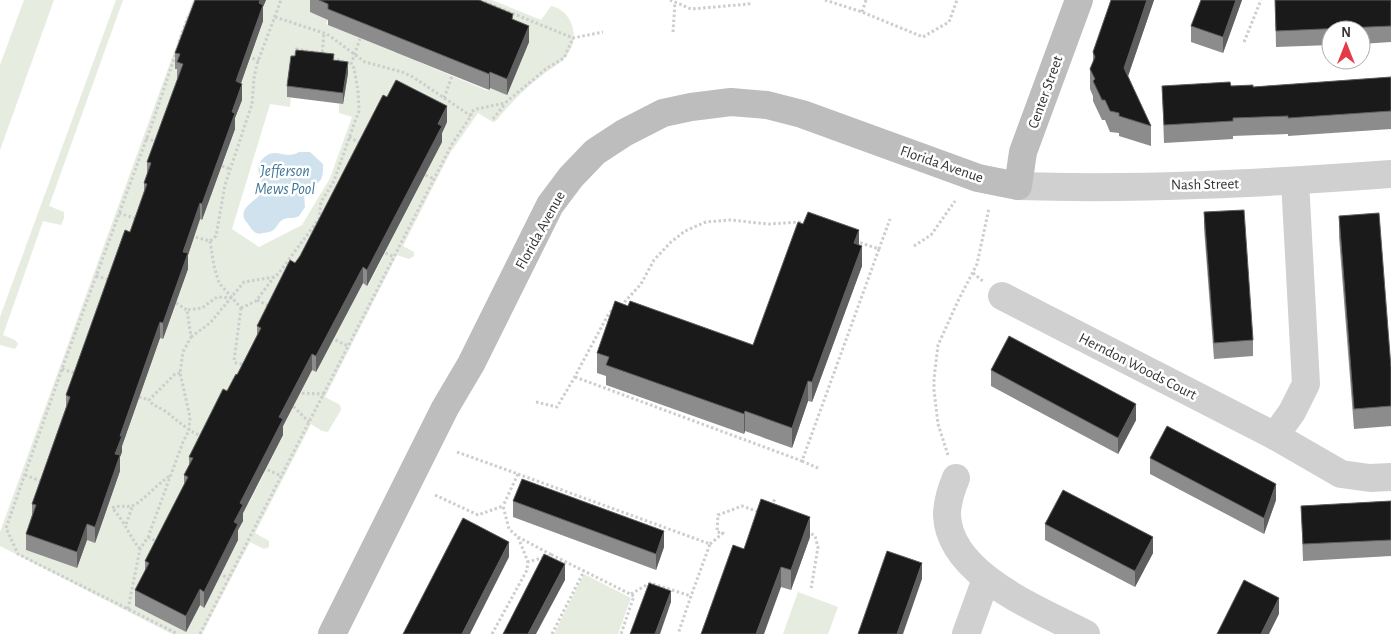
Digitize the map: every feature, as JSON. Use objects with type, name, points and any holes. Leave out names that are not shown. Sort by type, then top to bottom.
[{"type":"street","name":"Center Street","points":[[1018,186],[1023,152],[1079,0]]},
{"type":"street","name":"Florida Avenue","points":[[332,634],[445,408],[471,364],[550,205],[571,177],[595,152],[624,133],[663,113],[692,107],[731,102],[767,105],[802,114],[978,178],[1018,186]]},
{"type":"street","name":"Nash Street","points":[[1018,186],[1070,188],[1260,183],[1391,174]]},
{"type":"street","points":[[1275,436],[1292,412],[1306,384],[1295,181]]},
{"type":"street","name":"Herndon Woods Court","points":[[1002,296],[1275,436],[1341,474],[1370,478],[1391,477]]},
{"type":"street","points":[[956,478],[948,497],[947,516],[951,535],[961,553],[986,580],[1086,634]]},
{"type":"street","points":[[966,634],[986,580]]},
{"type":"path","points":[[210,241],[216,236],[225,185],[252,104],[254,78],[281,0]]},
{"type":"path","points":[[670,0],[692,9],[749,4],[749,0]]},
{"type":"path","points":[[825,0],[862,12],[923,37],[950,22],[957,0]]},
{"type":"path","points":[[862,12],[866,0]]},
{"type":"path","points":[[1244,42],[1261,0]]},
{"type":"path","points":[[481,9],[481,1],[573,38],[604,32]]},
{"type":"path","points":[[673,32],[675,2]]},
{"type":"path","points":[[178,634],[18,554],[6,528],[188,17]]},
{"type":"path","points":[[275,17],[324,33],[365,62],[413,77],[470,116]]},
{"type":"path","points":[[182,33],[188,35]]},
{"type":"path","points":[[320,64],[324,33]]},
{"type":"path","points":[[351,64],[360,38]]},
{"type":"path","points":[[493,119],[506,103],[547,68],[564,58],[573,38]]},
{"type":"path","points":[[241,308],[256,300],[319,219],[321,202],[334,181],[359,111],[356,79],[354,68],[351,64],[314,51],[296,49],[294,65]]},
{"type":"path","points":[[248,56],[259,60]]},
{"type":"path","points":[[444,98],[452,76]]},
{"type":"path","points":[[200,634],[452,144],[471,112],[476,109],[506,103]]},
{"type":"path","points":[[349,137],[368,146]]},
{"type":"path","points":[[146,138],[164,144]]},
{"type":"path","points":[[222,166],[230,169]]},
{"type":"path","points":[[420,172],[434,180]]},
{"type":"path","points":[[914,246],[931,235],[955,201]]},
{"type":"path","points":[[956,478],[938,424],[934,380],[938,346],[977,264],[989,208]]},
{"type":"path","points":[[119,213],[138,219]]},
{"type":"path","points":[[802,460],[890,219]]},
{"type":"path","points":[[536,402],[557,407],[609,313],[622,305],[641,284],[654,260],[684,231],[706,222],[730,220],[769,224],[799,222],[808,225]]},
{"type":"path","points":[[185,234],[210,241]]},
{"type":"path","points":[[853,240],[879,249]]},
{"type":"path","points":[[210,241],[214,266],[220,283],[241,308],[234,360],[236,363],[251,366]]},
{"type":"path","points":[[380,250],[394,257]]},
{"type":"path","points":[[96,276],[112,281]]},
{"type":"path","points":[[128,609],[140,549],[148,537],[189,430],[190,417],[180,372],[183,352],[191,337],[210,323],[244,282],[274,277]]},
{"type":"path","points":[[176,303],[187,310],[202,308],[217,297],[232,298]]},
{"type":"path","points":[[256,300],[277,310]]},
{"type":"path","points":[[187,310],[191,337]]},
{"type":"path","points":[[328,336],[348,346]]},
{"type":"path","points":[[62,369],[79,375]]},
{"type":"path","points":[[149,400],[180,372]]},
{"type":"path","points":[[575,377],[802,460],[820,469]]},
{"type":"path","points":[[296,393],[324,394]]},
{"type":"path","points":[[139,397],[149,400],[189,430],[206,439]]},
{"type":"path","points":[[288,401],[309,422]]},
{"type":"path","points":[[457,452],[710,544]]},
{"type":"path","points":[[260,467],[282,476]]},
{"type":"path","points":[[518,474],[503,506],[509,529],[518,537],[634,596],[621,634]]},
{"type":"path","points":[[25,475],[46,482]]},
{"type":"path","points":[[126,525],[133,505],[158,483],[170,476]]},
{"type":"path","points":[[435,494],[478,515],[503,506]]},
{"type":"path","points":[[770,507],[775,499]]},
{"type":"path","points":[[133,505],[110,507],[126,525],[128,533],[140,549]]},
{"type":"path","points":[[678,634],[710,544],[722,534],[717,532],[718,515],[742,506],[765,515]]},
{"type":"path","points":[[799,528],[813,534],[817,540],[818,547],[811,589]]},
{"type":"path","points":[[148,537],[162,544]]},
{"type":"path","points":[[492,634],[527,570],[528,562],[518,537]]},
{"type":"path","points":[[528,562],[552,555]]},
{"type":"path","points":[[552,634],[584,571]]},
{"type":"path","points":[[216,572],[229,579]]},
{"type":"path","points":[[631,594],[650,583],[691,596]]},
{"type":"shaded area","points":[[24,0],[54,0],[0,150],[0,65]]},
{"type":"shaded area","points":[[116,0],[123,0],[49,206],[64,212],[64,218],[61,225],[43,221],[3,335],[15,340],[18,344],[15,349],[0,345],[0,317]]},
{"type":"shaded area","points":[[193,0],[200,0],[189,31],[194,33],[191,40],[186,39],[176,68],[180,70],[177,78],[186,81],[176,108],[173,107],[161,139],[166,140],[163,147],[158,146],[147,178],[151,179],[144,199],[202,220],[235,130],[232,128],[242,100],[232,96],[234,90],[238,90],[249,61],[246,60],[249,53],[251,53],[263,21],[259,19],[266,0],[315,0],[310,12],[328,20],[326,24],[394,52],[396,48],[420,58],[419,62],[488,91],[490,88],[507,94],[529,42],[512,35],[513,30],[444,2],[442,6],[428,0],[492,0],[541,20],[551,6],[564,12],[572,24],[574,38],[566,56],[560,63],[522,92],[496,121],[493,122],[478,113],[450,153],[403,246],[414,252],[414,256],[409,259],[397,255],[325,397],[340,405],[341,410],[328,432],[322,431],[311,424],[255,533],[269,541],[269,547],[264,549],[250,542],[202,634],[172,634],[0,546],[0,532]],"holes":[[[296,58],[305,59],[305,62],[334,66],[333,71],[347,73],[343,104],[339,104],[339,113],[352,117],[330,178],[302,225],[259,247],[232,229],[270,104],[290,107],[291,98],[287,97],[291,67],[295,68]],[[397,96],[447,122],[438,140],[442,142],[426,171],[422,169],[418,176],[423,178],[409,206],[405,205],[397,219],[401,221],[386,249],[381,247],[378,254],[383,257],[368,285],[363,283],[354,300],[350,298],[346,305],[350,307],[335,335],[330,333],[326,340],[331,342],[316,372],[312,370],[303,387],[253,361],[261,344],[257,341],[272,312],[275,313],[278,306],[276,305],[290,277],[295,279],[299,271],[304,274],[313,258],[309,255],[324,226],[326,227],[330,220],[328,219],[343,191],[347,192],[354,179],[349,176],[364,148],[366,149],[370,142],[368,141],[383,111],[387,113]],[[137,230],[190,248],[183,268],[188,270],[163,339],[160,338],[126,433],[123,432],[117,450],[122,453],[115,470],[120,472],[95,542],[87,540],[77,568],[26,550],[36,521],[32,520],[57,449],[62,450],[68,433],[63,431],[70,413],[66,411],[91,342],[95,344],[104,319],[100,317],[125,247],[130,248]],[[236,390],[288,416],[279,434],[283,436],[267,466],[262,464],[258,470],[264,474],[249,503],[244,501],[235,517],[243,521],[234,538],[238,541],[223,570],[218,568],[214,575],[219,578],[204,607],[200,605],[186,632],[135,606],[149,579],[145,577],[179,510],[183,512],[191,495],[184,491],[193,474],[189,473],[223,406],[227,407]]]},
{"type":"shaded area","points":[[584,574],[631,598],[618,634],[554,634]]},
{"type":"shaded area","points":[[798,592],[838,607],[828,634],[783,634]]},
{"type":"water","name":"Jefferson Mews Pool","points":[[299,152],[310,152],[323,164],[322,177],[318,183],[304,193],[305,207],[299,216],[284,219],[272,231],[256,233],[243,214],[248,205],[262,191],[258,169],[261,160],[274,153],[289,155]]},
{"type":"building","points":[[195,0],[260,0],[259,3],[263,5],[236,81],[242,84],[232,112],[235,113],[202,204],[200,203],[183,252],[188,253],[163,323],[160,322],[120,436],[122,436],[115,454],[120,455],[95,527],[87,524],[77,552],[26,534],[36,505],[32,504],[70,397],[66,395],[125,230],[130,232],[147,184],[144,183],[151,163],[147,162],[183,64],[177,62],[180,54],[175,53]]},
{"type":"building","points":[[319,0],[479,0],[513,14],[512,19],[529,26],[507,79],[490,72],[489,74],[328,9],[328,4]]},
{"type":"building","points":[[1111,0],[1147,0],[1124,68],[1151,126],[1119,116],[1119,113],[1110,111],[1105,100],[1102,100],[1093,81],[1095,79],[1090,69],[1095,57],[1093,52]]},
{"type":"building","points":[[1201,0],[1236,0],[1223,37],[1191,26]]},
{"type":"building","points":[[1275,0],[1391,0],[1391,26],[1371,27],[1371,20],[1321,20],[1321,29],[1276,31]]},
{"type":"building","points":[[296,50],[334,54],[333,60],[348,62],[343,93],[287,86],[291,56],[295,56]]},
{"type":"building","points":[[1391,77],[1391,111],[1288,118],[1288,116],[1233,118],[1233,121],[1164,125],[1162,86],[1230,82],[1231,86],[1253,85],[1253,87]]},
{"type":"building","points":[[396,80],[447,106],[438,124],[442,126],[367,270],[363,267],[316,356],[312,354],[279,417],[283,419],[240,503],[243,505],[234,522],[238,524],[204,592],[200,589],[186,616],[135,590],[149,563],[145,561],[188,477],[184,475],[193,458],[189,457],[223,389],[227,391],[237,375],[261,328],[257,326],[290,260],[295,263],[300,256],[383,95],[387,97]]},
{"type":"building","points":[[1244,210],[1253,340],[1214,343],[1204,212]]},
{"type":"building","points":[[808,212],[859,230],[854,243],[862,246],[812,382],[808,381],[792,428],[745,411],[744,414],[606,365],[609,357],[597,353],[615,301],[628,306],[630,301],[753,345],[798,222],[803,224]]},
{"type":"building","points":[[1379,213],[1391,368],[1391,406],[1354,409],[1339,216]]},
{"type":"building","points":[[1009,336],[1136,404],[1118,438],[991,370]]},
{"type":"building","points":[[1167,426],[1276,484],[1264,518],[1150,458]]},
{"type":"building","points":[[522,479],[664,531],[656,554],[513,501]]},
{"type":"building","points":[[1063,490],[1153,537],[1135,571],[1045,524]]},
{"type":"building","points":[[761,499],[810,517],[791,570],[781,567],[756,634],[701,634],[733,545],[744,549]]},
{"type":"building","points":[[1391,501],[1391,540],[1303,544],[1301,506]]},
{"type":"building","points":[[463,518],[509,542],[462,634],[403,634]]},
{"type":"building","points":[[887,551],[922,563],[897,634],[858,634]]},
{"type":"building","points":[[544,554],[565,564],[528,634],[503,634]]},
{"type":"building","points":[[1244,580],[1279,598],[1261,634],[1217,634]]},
{"type":"building","points":[[649,583],[671,591],[655,634],[630,634]]}]
